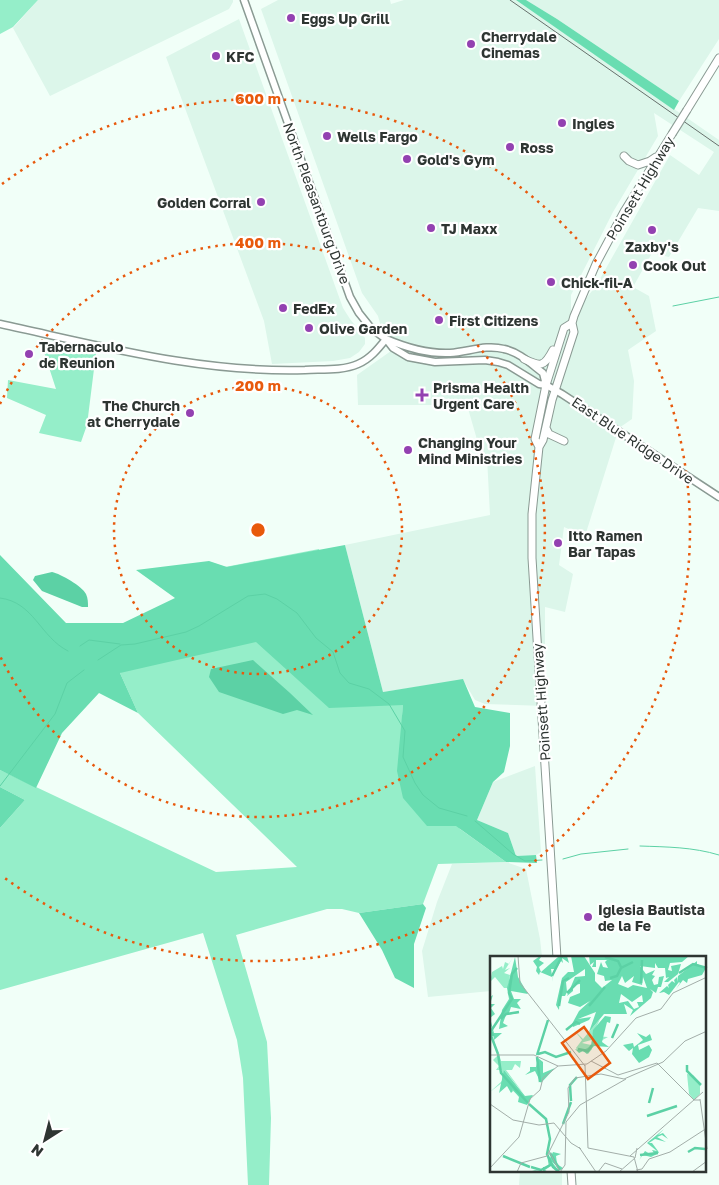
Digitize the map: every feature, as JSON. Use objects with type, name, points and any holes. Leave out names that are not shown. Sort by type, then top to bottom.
[{"type":"highway","name":"Poinsett Highway","points":[[557,956],[532,558],[533,500],[539,447],[543,440],[555,390],[574,332],[572,323],[586,287],[608,241],[719,58]]},
{"type":"highway","points":[[624,156],[629,161],[638,165],[650,161],[660,153]]},
{"type":"highway","name":"Poinsett Highway","points":[[539,447],[535,439],[546,385],[564,328],[572,323]]},
{"type":"highway","points":[[524,359],[536,365],[544,363],[561,336]]},
{"type":"highway","points":[[546,428],[549,434],[564,441]]},
{"type":"highway","points":[[571,1172],[572,1185]]},
{"type":"main road","name":"North Pleasantburg Drive","points":[[244,0],[350,297],[365,321],[386,339],[393,348],[413,358],[442,362],[484,360],[498,362],[517,370],[539,384],[546,385]]},
{"type":"main road","points":[[0,324],[125,352],[207,365],[266,370],[354,366],[367,359],[386,339],[413,349],[436,353],[483,348],[504,349],[524,359],[543,373],[546,385]]},
{"type":"main road","name":"East Blue Ridge Drive","points":[[546,385],[597,416],[719,497]]},
{"type":"shaded area","points":[[0,0],[38,0],[13,27],[0,34]]},
{"type":"shaded area","points":[[38,0],[233,0],[233,2],[229,9],[50,96],[13,28]]},
{"type":"shaded area","points":[[278,0],[390,0],[391,4],[404,0],[516,0],[719,140],[719,211],[698,208],[669,257],[652,253],[633,287],[649,296],[656,331],[628,350],[634,381],[632,419],[619,428],[585,536],[564,527],[559,565],[573,574],[565,612],[545,607],[545,706],[485,704],[475,700],[463,680],[383,692],[345,545],[490,515],[487,457],[478,443],[467,405],[358,405],[357,375],[398,346],[381,327],[378,316],[362,293],[261,9]],"holes":[[[654,113],[714,152],[699,175],[670,155],[596,286],[571,317],[571,295],[613,212],[658,136]]]},
{"type":"shaded area","points":[[516,0],[526,0],[557,19],[679,101],[674,110]]},
{"type":"shaded area","points":[[526,0],[719,0],[719,39],[679,101]]},
{"type":"shaded area","points":[[239,19],[343,308],[365,338],[365,344],[359,352],[350,358],[333,361],[272,364],[264,321],[166,57]]},
{"type":"shaded area","points":[[46,342],[96,353],[87,425],[81,442],[39,433],[46,415],[7,398],[8,380],[56,389],[42,346]]},
{"type":"shaded area","points":[[345,545],[383,692],[463,679],[475,707],[510,713],[510,746],[504,772],[493,782],[477,820],[508,833],[516,856],[536,855],[537,863],[506,862],[456,826],[427,826],[403,798],[397,771],[403,705],[329,708],[256,642],[120,673],[138,713],[99,693],[62,733],[36,788],[0,770],[0,555],[66,623],[123,623],[175,598],[136,570],[209,561],[227,567]]},
{"type":"shaded area","points":[[319,549],[327,596],[355,677],[403,705],[402,721],[460,829],[506,862],[438,864],[423,904],[359,913],[342,909],[327,909],[236,935],[267,1042],[271,1118],[269,1185],[248,1185],[243,1078],[237,1040],[203,933],[0,990],[0,828],[25,800],[0,787],[0,770],[216,872],[297,867],[138,713],[120,673],[185,603],[163,579]]},
{"type":"shaded area","points":[[52,572],[61,575],[80,587],[86,594],[88,607],[82,607],[42,591],[33,580],[35,576]]},
{"type":"shaded area","points":[[253,660],[313,715],[297,710],[283,714],[219,692],[209,677],[211,669]]},
{"type":"shaded area","points":[[535,766],[541,852],[536,855],[516,856],[508,833],[477,820],[493,782]]},
{"type":"shaded area","points":[[0,787],[25,800],[0,828]]},
{"type":"shaded area","points":[[506,862],[526,869],[542,956],[490,956],[490,991],[428,997],[422,951],[437,902],[452,864]]},
{"type":"shaded area","points":[[423,904],[426,908],[414,944],[414,988],[395,978],[382,950],[359,913]]},
{"type":"shaded area","points":[[520,1172],[562,1172],[562,1185],[519,1185]]},
{"type":"waterway","points":[[673,306],[719,297]]},
{"type":"waterway","points":[[98,660],[121,645],[135,644],[186,632],[248,596],[265,594],[277,599],[297,613],[316,638],[333,652],[340,673],[349,683],[369,689],[389,704],[405,731],[403,757],[423,795],[439,808],[467,816]]},
{"type":"waterway","points":[[0,598],[21,606],[58,645],[68,651]]},
{"type":"waterway","points":[[80,646],[89,640],[120,644]]},
{"type":"waterway","points":[[0,786],[55,714],[67,683],[84,670]]},
{"type":"waterway","points":[[475,821],[513,854],[525,861],[542,860]]},
{"type":"waterway","points":[[640,846],[690,849],[719,855]]},
{"type":"waterway","points":[[563,859],[581,854],[628,849]]},
{"type":"railway","points":[[510,0],[719,146]]},
{"type":"place","name":"Eggs Up Grill","points":[[291,18]]},
{"type":"place","name":"Cherrydale Cinemas","points":[[471,44]]},
{"type":"place","name":"KFC","points":[[216,56]]},
{"type":"place","name":"Ingles","points":[[562,123]]},
{"type":"place","name":"Wells Fargo","points":[[327,136]]},
{"type":"place","name":"Ross","points":[[510,147]]},
{"type":"place","name":"Gold's Gym","points":[[407,159]]},
{"type":"place","name":"Golden Corral","points":[[261,202]]},
{"type":"place","name":"TJ Maxx","points":[[431,228]]},
{"type":"place","name":"Zaxby's","points":[[652,230]]},
{"type":"place","name":"Cook Out","points":[[633,265]]},
{"type":"place","name":"Chick-fil-A","points":[[551,282]]},
{"type":"place","name":"FedEx","points":[[283,308]]},
{"type":"place","name":"First Citizens","points":[[439,320]]},
{"type":"place","name":"Olive Garden","points":[[309,328]]},
{"type":"place","name":"Tabernaculo de Reunion","points":[[29,354]]},
{"type":"place","name":"Prisma Health Urgent Care","points":[[422,395]]},
{"type":"place","name":"The Church at Cherrydale","points":[[190,413]]},
{"type":"place","name":"Changing Your Mind Ministries","points":[[408,450]]},
{"type":"place","name":"Itto Ramen Bar Tapas","points":[[558,543]]},
{"type":"place","name":"Iglesia Bautista de la Fe","points":[[588,917]]}]
